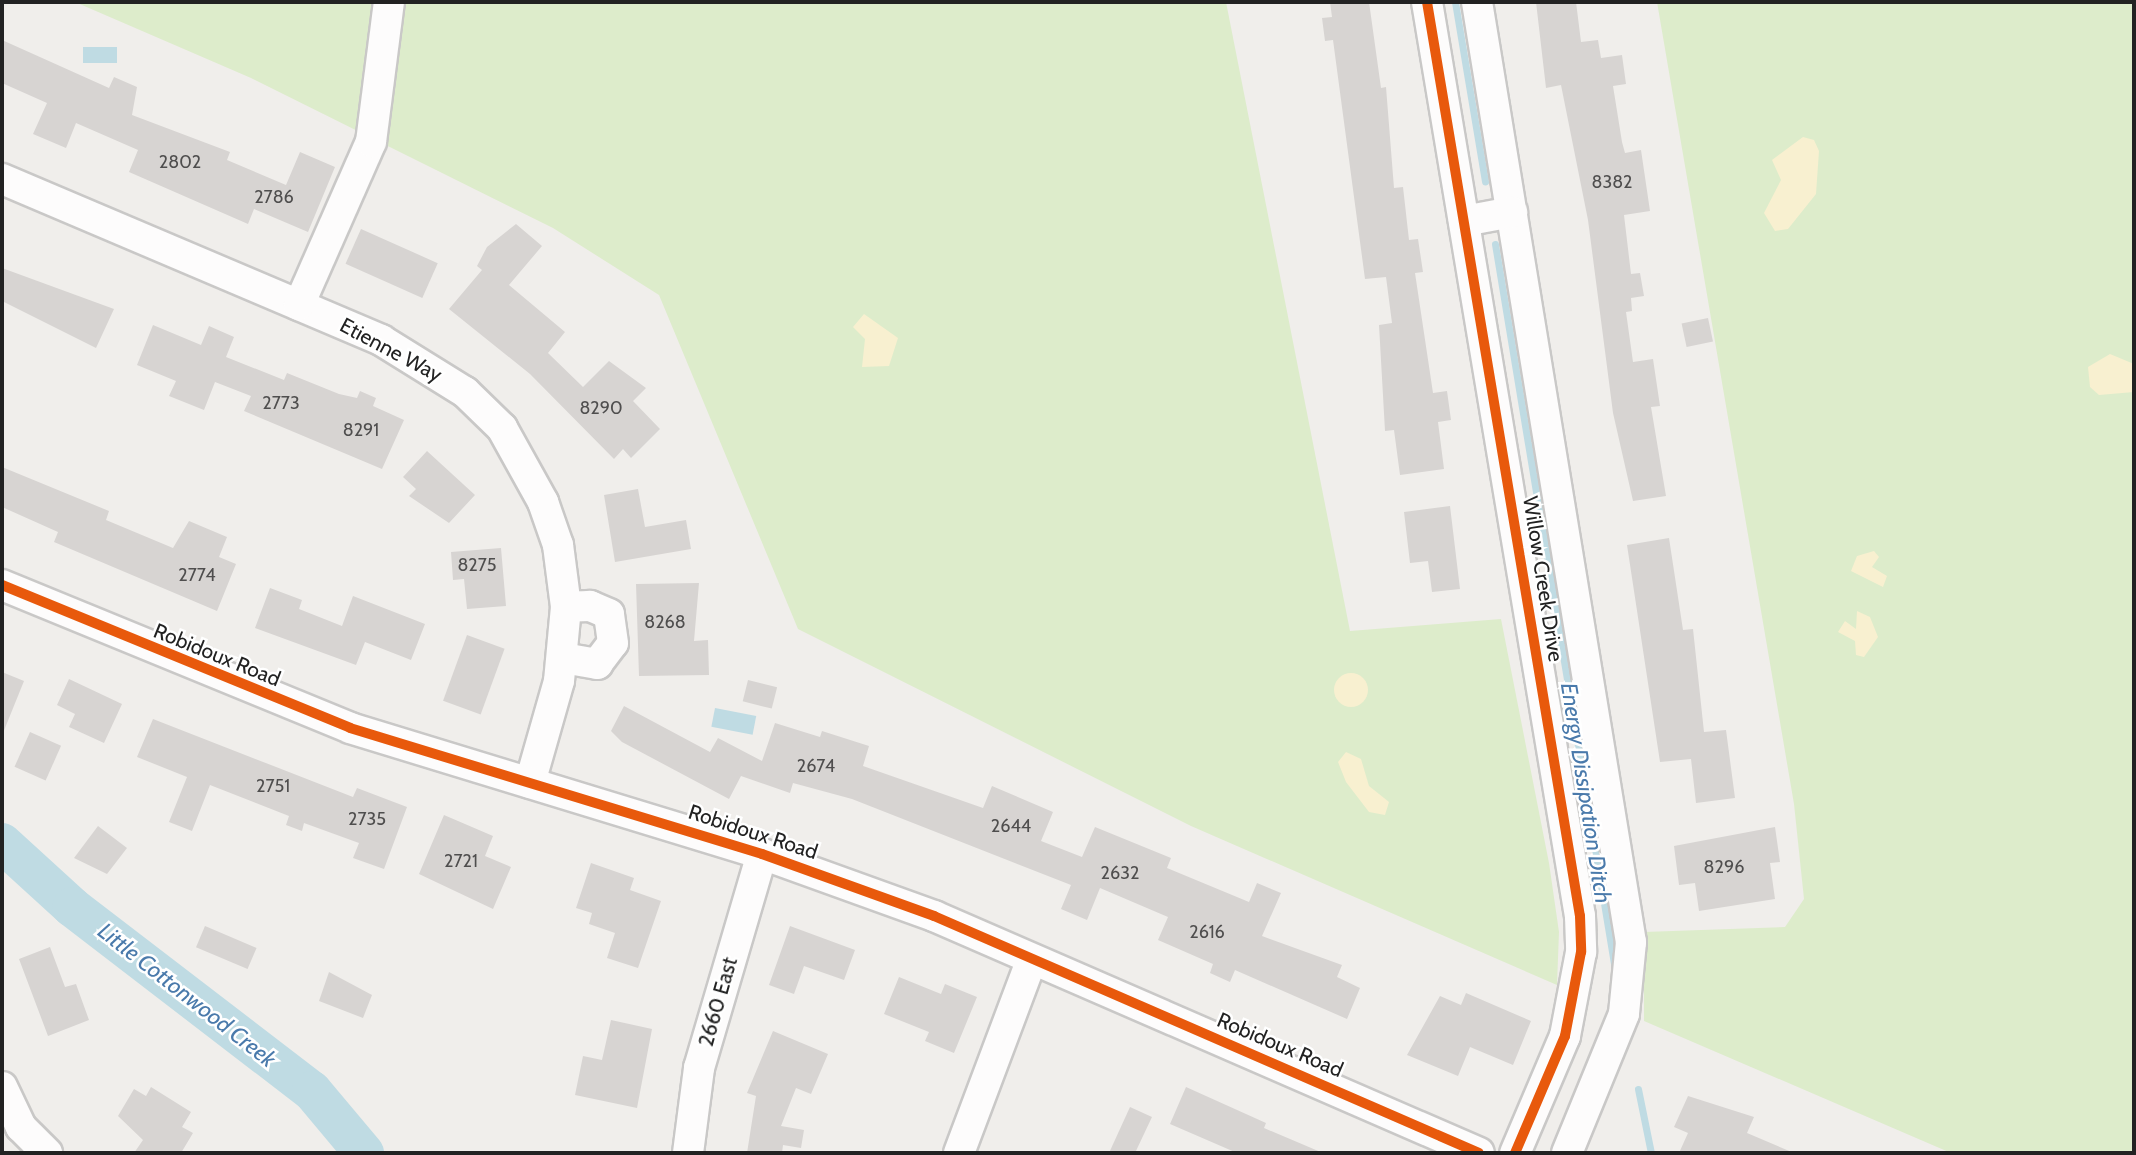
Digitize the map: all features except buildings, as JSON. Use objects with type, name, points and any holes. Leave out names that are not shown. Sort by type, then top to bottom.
[{"type":"street","points":[[299,305],[372,142],[389,2]]},
{"type":"street","name":"Willow Creek Drive","points":[[1427,2],[1580,916],[1581,952],[1565,1036],[1516,1153]]},
{"type":"street","name":"Willow Creek Drive","points":[[1477,2],[1631,942],[1624,1014],[1567,1153]]},
{"type":"street","name":"Etienne Way","points":[[2,179],[299,305],[425,363],[502,428],[543,502],[558,545],[566,607],[563,658],[530,783]]},
{"type":"street","points":[[1464,221],[1512,212]]},
{"type":"street","name":"Robidoux Road","points":[[2,585],[337,723],[762,854],[1032,959],[1479,1153]]},
{"type":"street","points":[[563,658],[597,664],[613,643],[608,614],[590,606],[566,607]]},
{"type":"street","name":"2660 East","points":[[688,1153],[699,1068],[762,854]]},
{"type":"street","points":[[959,1153],[1032,959]]},
{"type":"street","points":[[2,1087],[21,1127],[47,1153]]},
{"type":"green space","points":[[75,2],[1226,2],[1350,631],[1501,619],[1549,863],[1559,932],[1557,985],[1191,826],[798,629],[659,295],[553,228],[251,78]]},
{"type":"green space","points":[[1657,2],[2134,2],[2134,1153],[1951,1153],[1644,1021],[1644,932],[1785,927],[1804,899],[1794,804]]},
{"type":"sand","points":[[1803,137],[1814,140],[1819,151],[1816,194],[1788,229],[1775,231],[1764,213],[1781,180],[1772,160]]},
{"type":"sand","points":[[864,314],[898,338],[889,366],[862,367],[865,339],[853,327]]},
{"type":"sand","points":[[2110,354],[2134,364],[2134,392],[2099,395],[2090,387],[2088,367]]},
{"type":"sand","points":[[1874,551],[1879,557],[1872,567],[1887,576],[1883,587],[1851,571],[1857,556]]},
{"type":"sand","points":[[1857,611],[1870,617],[1878,637],[1864,657],[1856,655],[1855,641],[1838,632],[1845,621],[1856,629]]},
{"type":"sand","points":[[1351,673],[1363,678],[1368,690],[1363,702],[1351,707],[1339,702],[1334,690],[1339,678]]},
{"type":"sand","points":[[1346,752],[1361,759],[1369,786],[1389,802],[1385,815],[1369,812],[1346,782],[1338,762]]},
{"type":"water","points":[[83,47],[117,47],[117,63],[83,63]]},
{"type":"water","points":[[715,708],[756,716],[753,735],[711,727]]},
{"type":"waterway","name":"Energy Dissipation Ditch","points":[[1455,2],[1485,182]]},
{"type":"waterway","name":"Energy Dissipation Ditch","points":[[1495,244],[1615,970]]},
{"type":"waterway","name":"Little Cottonwood Creek","points":[[2,843],[72,907],[312,1091],[364,1153]]},
{"type":"waterway","name":"Energy Dissipation Ditch","points":[[1638,1089],[1651,1153]]},
{"type":"cycle path","points":[[1427,2],[1580,916],[1581,952],[1565,1036],[1515,1153]]},
{"type":"cycle path","points":[[2,585],[350,728],[762,854],[934,916],[1479,1153]]}]
